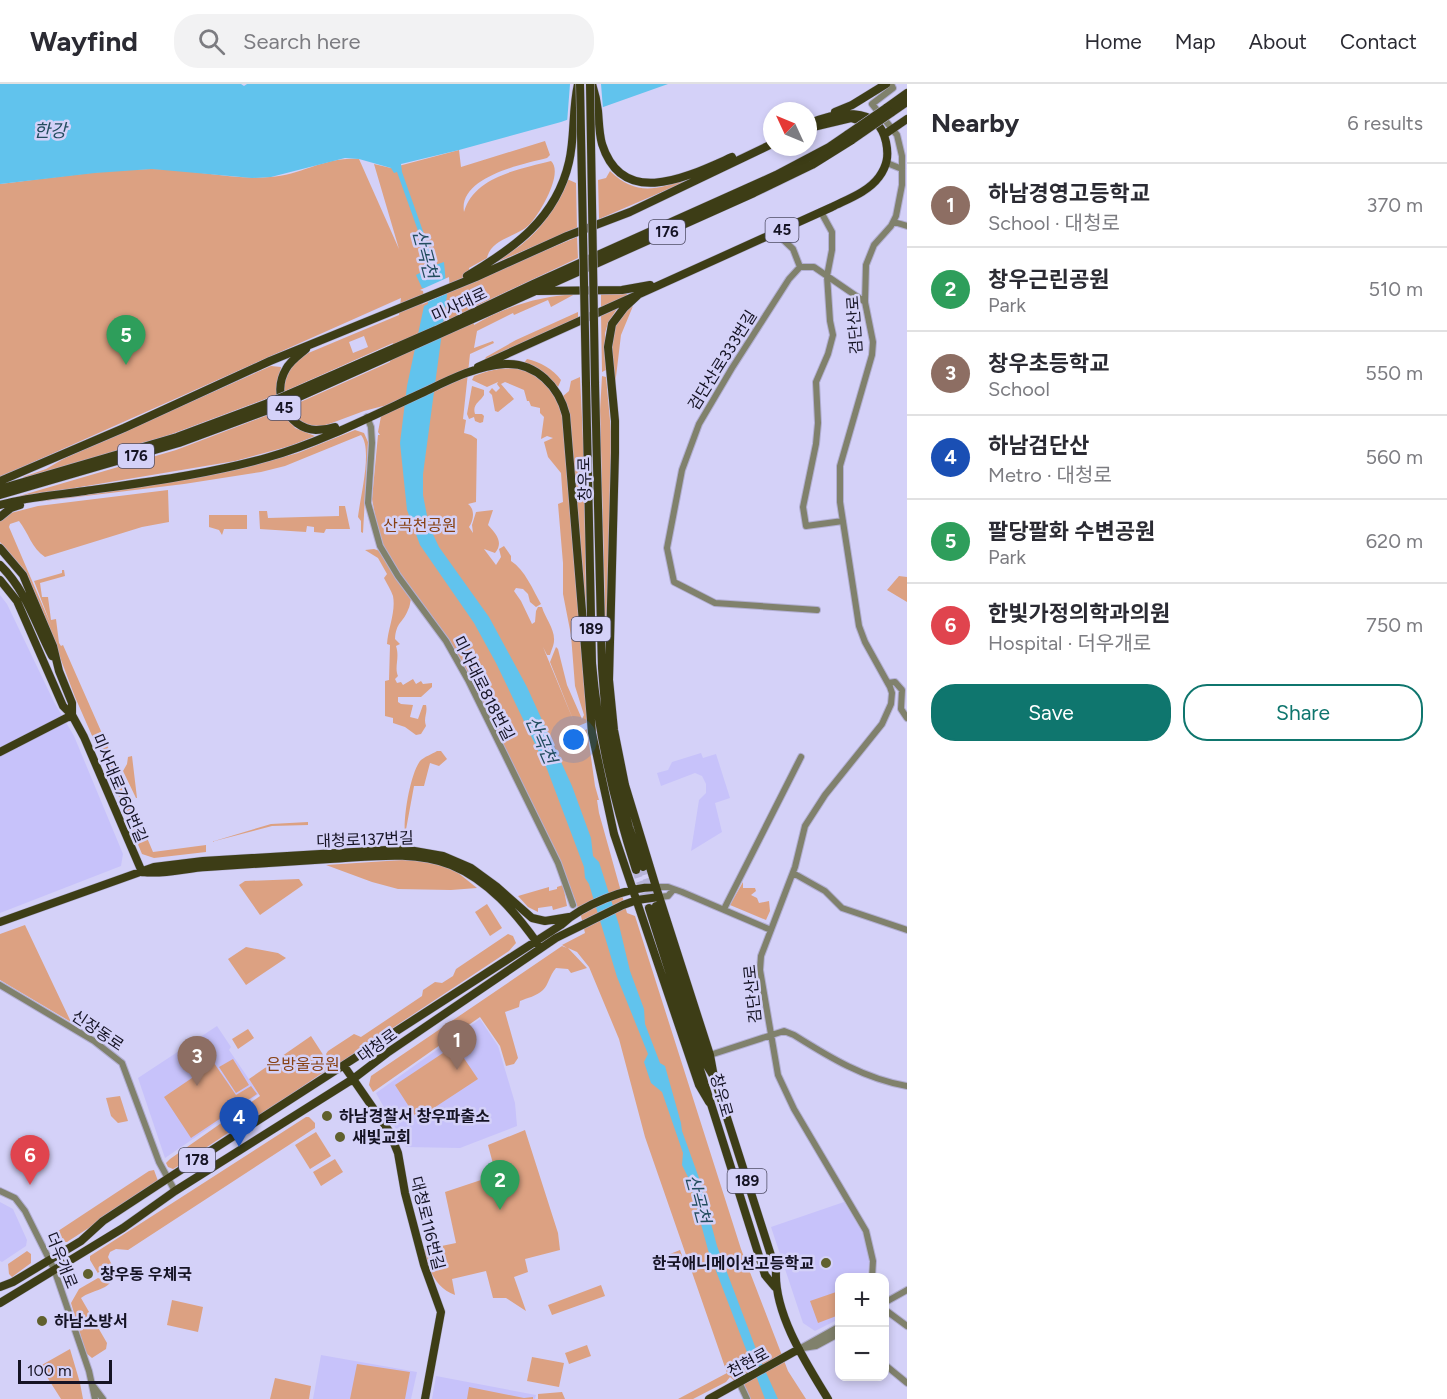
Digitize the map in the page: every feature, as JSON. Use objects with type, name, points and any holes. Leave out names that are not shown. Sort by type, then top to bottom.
[{"type":"main road","name":"45","points":[[579,84],[575,98],[570,160],[564,179],[543,217],[509,251],[474,275],[312,344],[285,370],[280,391],[282,404],[297,424],[314,430],[351,424],[380,412],[850,198],[865,190],[878,179],[887,163]]},
{"type":"main road","name":"창우로","points":[[579,84],[592,663],[595,697],[612,793],[640,869],[615,774],[605,710],[602,668],[591,84]]},
{"type":"main road","points":[[591,84],[598,111],[600,138],[607,156],[614,167],[634,180],[648,184],[676,180],[763,146]]},
{"type":"main road","points":[[817,122],[889,85]]},
{"type":"main road","name":"미사대로","points":[[477,313],[535,291],[812,165],[889,110],[907,93]]},
{"type":"main road","name":"미사대로","points":[[889,110],[907,102]]},
{"type":"main road","points":[[827,116],[846,113],[869,118],[885,134],[887,163]]},
{"type":"main road","points":[[817,123],[846,113]]},
{"type":"main road","points":[[817,125],[851,118],[871,126],[880,136],[884,154],[880,169],[850,198]]},
{"type":"main road","points":[[885,134],[907,118]]},
{"type":"main road","name":"미사대로","points":[[0,495],[179,443],[289,398],[776,175],[850,137]]},
{"type":"main road","points":[[474,275],[630,212],[763,146]]},
{"type":"main road","points":[[535,291],[622,290],[667,282]]},
{"type":"main road","points":[[639,294],[612,324],[608,347],[615,421],[609,680],[614,730],[625,785],[710,1055],[714,1077]]},
{"type":"main road","points":[[0,481],[312,344]]},
{"type":"main road","points":[[471,371],[504,364],[522,366],[541,375],[552,385],[564,405],[592,733],[614,834],[699,1085],[709,1102]]},
{"type":"main road","name":"미사대로","points":[[0,489],[177,437],[269,406]]},
{"type":"main road","points":[[0,505],[221,470],[272,456],[351,424]]},
{"type":"main road","points":[[0,517],[11,508],[41,498]]},
{"type":"main road","points":[[0,548],[23,575],[53,646],[59,671]]},
{"type":"main road","points":[[0,565],[21,590],[59,671],[72,703],[72,715]]},
{"type":"main road","points":[[0,580],[17,601],[63,706],[72,715]]},
{"type":"main road","points":[[0,752],[72,715]]},
{"type":"main road","name":"미사대로760번길","points":[[72,715],[84,737],[142,872]]},
{"type":"main road","name":"대청로137번길","points":[[0,922],[154,867],[203,861],[377,850],[418,850],[443,856],[471,868],[532,918],[545,921],[569,918]]},
{"type":"main road","name":"대청로137번길","points":[[142,872],[155,874],[191,868],[382,856],[424,858],[452,866],[483,884],[520,919],[541,949]]},
{"type":"main road","name":"178","points":[[632,889],[656,887]]},
{"type":"main road","name":"대청로","points":[[0,1287],[13,1282],[81,1241],[104,1221],[167,1179],[569,918],[632,889]]},
{"type":"main road","name":"178","points":[[637,900],[659,897]]},
{"type":"main road","name":"대청로","points":[[0,1303],[123,1228],[175,1191],[353,1079],[387,1053],[541,949],[586,923],[637,900]]},
{"type":"main road","name":"창우로","points":[[775,1287],[776,1271],[714,1077],[706,1064],[652,907],[709,1102],[765,1275],[775,1287],[799,1349],[828,1399]]},
{"type":"main road","name":"대청로116번길","points":[[344,1066],[389,1131],[398,1154],[405,1193],[424,1264],[441,1312],[425,1399]]},
{"type":"main road","name":"천현로","points":[[709,1399],[799,1349]]},
{"type":"street","name":"검단산로","points":[[872,1273],[873,1261],[866,1231],[794,1109],[778,1076],[761,986],[760,963],[793,873],[809,819],[832,786],[876,734],[888,714],[892,698],[888,683],[865,642],[859,626],[839,491],[840,466],[868,373],[873,348],[865,302],[868,257],[878,239],[894,222],[900,201],[902,169],[900,148],[893,129],[872,104],[893,88],[889,85]]},
{"type":"street","points":[[887,163],[902,169]]},
{"type":"street","points":[[821,212],[832,232],[832,250],[827,276]]},
{"type":"street","points":[[894,222],[907,226]]},
{"type":"street","points":[[776,233],[793,249],[800,267],[813,267],[865,302]]},
{"type":"street","name":"검단산로333번길","points":[[800,267],[783,288],[705,410],[682,470],[667,548],[674,582],[715,603],[817,610]]},
{"type":"street","name":"검단산로","points":[[827,276],[833,335],[816,382],[818,423],[816,444],[803,507],[806,526],[843,521]]},
{"type":"street","name":"미사대로818번길","points":[[367,417],[371,427],[372,443],[368,503],[380,546],[398,576],[446,641],[468,680],[558,863],[573,905]]},
{"type":"street","points":[[888,683],[895,682],[904,688],[901,709],[907,718]]},
{"type":"street","points":[[724,909],[801,757]]},
{"type":"street","points":[[793,873],[825,891],[842,908],[907,930]]},
{"type":"street","points":[[656,887],[668,887],[771,930]]},
{"type":"street","points":[[659,897],[668,896],[673,890]]},
{"type":"street","name":"신장동로","points":[[0,985],[94,1041],[122,1063],[155,1152],[175,1191]]},
{"type":"street","points":[[710,1055],[784,1031],[860,1072],[890,1083],[907,1086]]},
{"type":"street","name":"더우개로","points":[[0,1191],[15,1198],[20,1204],[54,1269],[93,1386],[95,1399]]},
{"type":"street","points":[[889,1301],[907,1290]]},
{"type":"street","points":[[889,1312],[907,1326]]},
{"type":"street","points":[[799,1349],[838,1327]]},
{"type":"street","points":[[799,1349],[816,1346],[835,1336]]},
{"type":"street","points":[[889,1367],[907,1383]]},
{"type":"street","points":[[739,1382],[747,1399]]},
{"type":"street","name":"더우개로","points":[[93,1386],[103,1399]]},
{"type":"shaded area","points":[[0,595],[7,604],[54,702],[74,736],[123,854],[121,866],[0,913]]},
{"type":"shaded area","points":[[701,753],[703,758],[716,754],[730,798],[715,803],[722,832],[691,851],[699,800],[706,793],[706,784],[702,776],[695,773],[661,786],[657,773],[668,770],[672,762]]},
{"type":"shaded area","points":[[480,1019],[498,1046],[515,1103],[517,1126],[460,1148],[406,1147],[376,1093]]},
{"type":"shaded area","points":[[217,1026],[231,1047],[229,1050],[259,1094],[165,1158],[138,1078]]},
{"type":"shaded area","points":[[0,1202],[13,1209],[27,1240],[26,1246],[2,1262],[0,1261]]},
{"type":"shaded area","name":"한국애니메이션고등학교","points":[[844,1202],[871,1247],[868,1273],[835,1273],[835,1321],[815,1331],[803,1323],[771,1227]]},
{"type":"shaded area","points":[[321,1355],[417,1372],[411,1399],[313,1399]]},
{"type":"shaded area","points":[[436,1376],[536,1395],[535,1399],[432,1399]]},
{"type":"green space","name":"산곡천공원","points":[[545,141],[550,155],[547,158],[509,168],[481,181],[471,190],[465,200],[464,212],[469,200],[478,190],[500,176],[551,161],[555,174],[549,193],[534,219],[525,228],[494,246],[487,258],[469,268],[470,282],[577,237],[578,258],[472,308],[474,325],[523,303],[575,294],[551,307],[548,300],[514,315],[513,313],[477,331],[474,348],[493,341],[494,343],[470,354],[463,419],[466,420],[464,433],[477,439],[476,502],[468,504],[473,515],[469,527],[473,533],[472,525],[476,512],[493,510],[488,525],[496,535],[499,545],[495,553],[484,549],[496,565],[501,557],[499,549],[504,546],[511,556],[511,561],[528,581],[541,604],[536,607],[530,602],[528,594],[523,589],[516,588],[514,591],[532,624],[535,622],[538,607],[542,607],[554,637],[550,655],[547,655],[543,647],[574,722],[550,662],[556,647],[558,649],[567,685],[582,719],[584,715],[575,686],[571,635],[563,594],[558,504],[563,502],[561,473],[548,457],[544,442],[553,438],[547,436],[541,439],[544,417],[540,413],[540,408],[531,406],[527,401],[524,390],[505,382],[501,384],[514,399],[498,412],[495,411],[492,395],[489,392],[492,388],[496,392],[500,388],[498,382],[487,387],[472,380],[474,376],[498,369],[520,369],[530,372],[548,385],[557,396],[562,412],[588,722],[576,727],[579,734],[587,729],[599,800],[597,800],[599,813],[627,913],[635,916],[741,1249],[788,1371],[806,1399],[748,1399],[745,1390],[730,1377],[726,1382],[693,1399],[678,1399],[727,1373],[645,1137],[619,1039],[589,967],[577,952],[568,948],[587,968],[571,973],[568,969],[556,968],[543,990],[520,1001],[519,1007],[505,1012],[518,1058],[514,1064],[506,1066],[500,1046],[480,1017],[373,1092],[369,1085],[371,1076],[562,946],[567,948],[562,945],[585,933],[569,884],[476,689],[451,644],[397,570],[380,541],[372,499],[378,435],[380,435],[378,432],[383,406],[321,427],[301,423],[287,408],[390,362],[393,343],[283,392],[290,370],[306,354],[399,315],[401,298],[0,477],[0,184],[151,169],[255,178],[270,177],[282,176],[336,160],[359,159],[399,249],[374,164],[391,168],[459,150],[461,167]],"holes":[[[364,336],[368,347],[353,353],[349,342]]]},
{"type":"green space","points":[[610,171],[629,184],[647,188],[665,186],[708,172],[599,219],[598,180],[606,178]]},
{"type":"green space","points":[[567,179],[576,183],[577,228],[497,262],[521,245],[543,224],[559,198]]},
{"type":"green space","points":[[626,293],[626,297],[601,308],[601,294]]},
{"type":"green space","points":[[633,306],[621,335],[615,385],[612,352],[614,331],[624,313]]},
{"type":"green space","points":[[618,307],[605,333],[606,370],[602,372],[601,314]]},
{"type":"green space","points":[[578,312],[578,318],[484,361],[486,357],[516,340]]},
{"type":"green space","points":[[527,359],[554,372],[561,380],[558,387],[544,373],[524,363]]},
{"type":"green space","points":[[271,366],[281,367],[276,395],[169,435],[24,479],[23,477],[46,469],[65,458]]},
{"type":"green space","points":[[602,376],[606,377],[612,442],[606,640],[600,411]]},
{"type":"green space","points":[[580,377],[584,459],[586,606],[562,397],[569,391],[571,381]]},
{"type":"green space","points":[[472,386],[484,390],[484,395],[475,408],[475,414],[484,416],[483,422],[480,423],[475,421],[474,417],[469,419],[467,414]]},
{"type":"green space","points":[[281,410],[295,428],[315,436],[290,446],[235,461],[9,499],[176,450]]},
{"type":"green space","points":[[355,430],[364,433],[368,442],[363,533],[358,517],[366,451],[361,435],[285,466],[261,472],[36,502],[250,466],[298,453]]},
{"type":"green space","points":[[168,490],[169,522],[142,527],[45,557],[37,550],[19,521],[10,524],[9,527],[51,625],[34,581],[62,573],[64,570],[65,576],[40,583],[42,597],[48,597],[51,620],[56,619],[59,643],[63,645],[127,790],[123,797],[119,797],[75,697],[24,571],[0,542],[0,521],[7,514],[38,506]]},
{"type":"green space","points":[[339,506],[345,506],[350,529],[326,529],[324,533],[314,532],[314,527],[307,526],[306,532],[260,529],[259,511],[267,511],[268,518],[339,516]]},
{"type":"green space","points":[[209,515],[247,515],[247,529],[224,529],[222,535],[219,530],[209,527]]},
{"type":"green space","points":[[365,550],[380,551],[411,599],[409,609],[396,633],[395,639],[400,644],[396,646],[398,676],[395,679],[397,683],[401,682],[403,685],[413,679],[416,684],[421,681],[423,684],[432,683],[432,687],[421,697],[398,697],[398,702],[401,704],[413,705],[410,717],[418,719],[423,705],[426,705],[426,726],[421,734],[416,735],[405,727],[393,723],[393,718],[385,716],[385,681],[389,680],[390,645],[387,644],[394,602],[384,578],[387,574],[378,558]]},
{"type":"green space","points":[[899,576],[907,577],[907,602],[887,590]]},
{"type":"green space","points":[[441,751],[447,759],[439,766],[430,763],[424,786],[414,786],[405,835],[408,797],[416,768],[420,761]]},
{"type":"green space","points":[[132,756],[137,798],[123,771],[128,757]]},
{"type":"green space","points":[[130,805],[134,807],[153,852],[206,845],[206,852],[154,858],[142,854],[124,811]]},
{"type":"green space","points":[[308,822],[308,825],[272,826],[211,842],[271,824]]},
{"type":"green space","points":[[417,859],[452,868],[477,888],[398,889],[326,865]]},
{"type":"green space","points":[[299,879],[303,885],[260,915],[239,885],[245,881]]},
{"type":"green space","points":[[743,882],[743,888],[755,888],[756,891],[751,895],[757,898],[759,903],[769,901],[770,911],[766,920],[730,905]]},
{"type":"green space","points":[[563,885],[567,906],[553,910],[552,906],[538,908],[538,912],[528,907],[518,896],[549,887],[549,891]]},
{"type":"green space","points":[[487,904],[502,928],[490,936],[475,912]]},
{"type":"green space","points":[[25,925],[71,1022],[0,980],[0,934]]},
{"type":"green space","points":[[508,934],[513,936],[516,943],[509,951],[335,1066],[332,1065],[326,1054],[328,1051],[354,1034],[361,1037],[422,996],[423,990],[435,982],[442,983],[453,976],[456,969]]},
{"type":"green space","points":[[246,947],[278,953],[286,958],[246,985],[228,959]]},
{"type":"green space","points":[[248,1029],[254,1038],[238,1049],[232,1039]]},
{"type":"green space","name":"은방울공원","points":[[311,1036],[331,1067],[258,1117],[249,1119],[180,1165],[173,1169],[168,1167],[166,1163],[170,1159],[260,1096],[249,1079]]},
{"type":"green space","points":[[455,1045],[478,1079],[417,1119],[395,1085]]},
{"type":"green space","points":[[233,1059],[249,1085],[236,1093],[219,1067]]},
{"type":"green space","points":[[214,1063],[236,1095],[251,1086],[257,1094],[191,1138],[164,1097]]},
{"type":"green space","points":[[120,1096],[128,1121],[118,1123],[111,1116],[106,1098]]},
{"type":"green space","points":[[306,1117],[315,1123],[315,1128],[128,1250],[116,1249],[110,1252],[108,1257],[112,1265],[112,1272],[104,1278],[99,1275],[90,1256]]},
{"type":"green space","points":[[525,1130],[558,1233],[560,1250],[525,1259],[528,1272],[514,1277],[526,1311],[506,1298],[493,1298],[486,1271],[452,1279],[455,1295],[448,1292],[434,1277],[422,1250],[456,1243],[445,1192],[496,1175],[488,1145]]},
{"type":"green space","points":[[316,1132],[331,1156],[310,1169],[295,1145]]},
{"type":"green space","points":[[335,1159],[343,1172],[321,1186],[313,1172]]},
{"type":"green space","points":[[154,1170],[158,1181],[155,1185],[67,1242],[52,1242],[49,1237],[149,1171]]},
{"type":"green space","points":[[680,1250],[685,1263],[670,1269],[665,1256]]},
{"type":"green space","points":[[27,1251],[31,1254],[31,1263],[12,1277],[9,1274],[8,1264]]},
{"type":"green space","points":[[112,1273],[114,1276],[112,1281],[105,1287],[81,1298],[107,1343],[106,1349],[92,1358],[86,1353],[71,1303],[79,1289],[98,1278],[103,1280]]},
{"type":"green space","points":[[601,1285],[605,1296],[552,1315],[548,1305]]},
{"type":"green space","points":[[835,1292],[835,1317],[818,1323],[810,1301]]},
{"type":"green space","points":[[172,1300],[203,1307],[198,1332],[167,1325]]},
{"type":"green space","points":[[587,1345],[591,1356],[569,1364],[565,1353]]},
{"type":"green space","points":[[70,1349],[83,1399],[61,1399],[40,1366]]},
{"type":"green space","points":[[532,1357],[564,1363],[559,1387],[527,1381]]},
{"type":"green space","points":[[357,1364],[410,1372],[405,1399],[350,1399]]},
{"type":"green space","points":[[275,1378],[311,1386],[309,1399],[270,1399]]},
{"type":"green space","points":[[469,1387],[524,1398],[533,1397],[533,1399],[467,1399]]},
{"type":"green space","points":[[562,1392],[565,1399],[538,1399],[538,1394]]},
{"type":"water","name":"한강","points":[[0,84],[241,84],[244,86],[247,84],[668,84],[561,122],[401,164],[435,265],[444,262],[447,295],[423,474],[423,495],[429,526],[439,547],[489,617],[527,687],[572,786],[591,838],[593,856],[599,862],[619,925],[630,971],[644,1009],[645,1024],[660,1063],[665,1066],[717,1246],[759,1357],[778,1399],[765,1399],[708,1250],[689,1179],[682,1165],[683,1153],[662,1092],[651,1083],[644,1062],[648,1054],[617,977],[589,884],[585,878],[584,867],[547,769],[496,663],[474,623],[420,545],[407,510],[400,443],[407,386],[424,306],[428,304],[426,288],[422,288],[416,275],[431,267],[397,172],[394,173],[391,168],[359,159],[345,158],[271,177],[252,178],[152,169],[0,184]]},
{"type":"pier","points":[[570,84],[601,84],[603,109],[567,123]]},
{"type":"pier","points":[[449,277],[450,292],[421,305],[425,302],[423,291],[420,290]]},
{"type":"tunnel","points":[[643,867],[654,902]]},
{"type":"tunnel","points":[[636,870],[649,908]]},
{"type":"place","name":"팔당팔화 수변공원","points":[[126,365]]},
{"type":"place","name":"하남경영고등학교","points":[[457,1070]]},
{"type":"place","name":"창우초등학교","points":[[197,1086]]},
{"type":"place","name":"하남경찰서 창우파출소","points":[[327,1116]]},
{"type":"place","name":"새빛교회","points":[[340,1137]]},
{"type":"place","name":"하남검단산","points":[[239,1147]]},
{"type":"place","name":"한빛가정의학과의원","points":[[30,1185]]},
{"type":"place","name":"창우근린공원","points":[[500,1210]]},
{"type":"place","name":"한국애니메이션고등학교","points":[[826,1263]]},
{"type":"place","name":"창우동 우체국","points":[[88,1274]]},
{"type":"place","name":"하남소방서","points":[[42,1321]]},
{"type":"water label","name":"산곡천","points":[[425,254]]},
{"type":"water label","name":"산곡천","points":[[541,740]]},
{"type":"water label","name":"산곡천","points":[[698,1199]]}]
